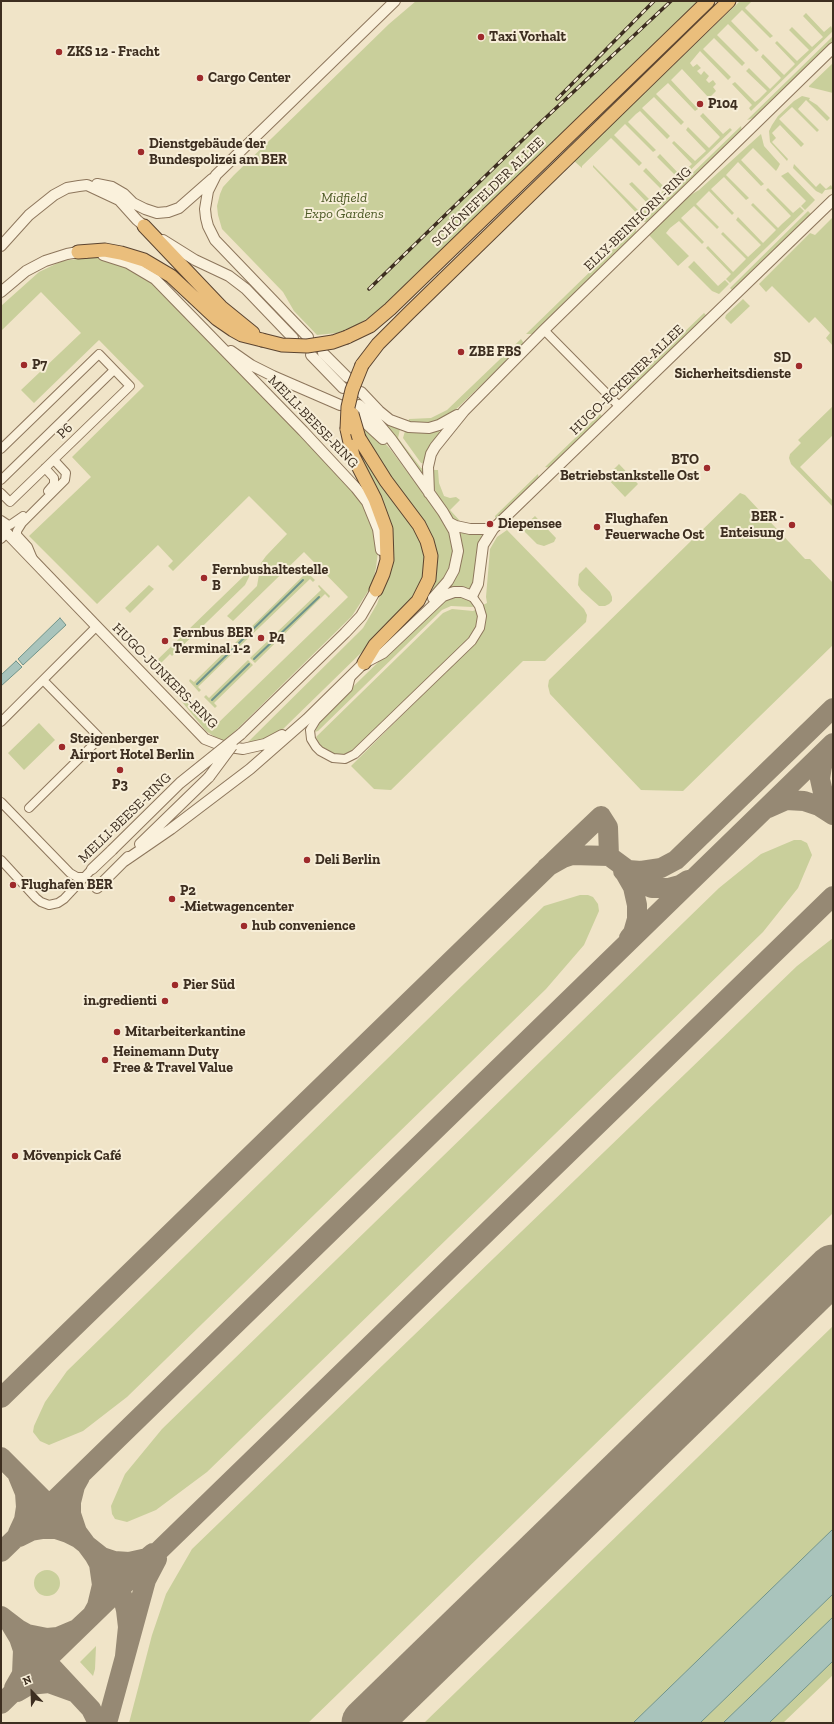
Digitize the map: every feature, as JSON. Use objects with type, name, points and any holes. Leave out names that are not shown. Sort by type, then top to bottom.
[{"type":"highway","name":"SCHÖNEFELDER ALLEE","points":[[78,252],[105,250],[127,254],[151,264],[170,276],[217,319],[242,335],[282,345],[307,346],[320,345],[347,337],[370,326],[390,310],[708,1]]},
{"type":"highway","points":[[376,590],[387,560],[386,529],[375,499],[353,456],[347,429],[347,418],[354,382],[362,365],[378,344],[409,313],[728,1]]},
{"type":"highway","points":[[144,226],[221,307],[240,324],[262,340]]},
{"type":"highway","points":[[351,398],[353,418],[359,438],[386,481],[419,525],[427,541],[431,556],[429,579],[418,601],[375,645],[364,663]]},
{"type":"street","points":[[1,246],[29,215],[54,195],[67,188],[100,184],[124,194],[133,203],[144,209],[156,212],[168,212],[179,208],[216,175],[395,1]]},
{"type":"street","name":"ELLY-BEINHORN-RING","points":[[429,493],[428,467],[434,446],[464,412],[544,330],[833,48]]},
{"type":"street","points":[[216,175],[208,192],[205,209],[211,233],[226,254],[308,337]]},
{"type":"street","points":[[87,185],[119,200],[144,226],[182,253],[229,276],[246,289],[293,338]]},
{"type":"street","name":"HUGO-ECKENER-ALLEE","points":[[472,596],[478,584],[483,545],[493,529],[833,200]]},
{"type":"street","name":"MELLI-BEESE-RING","points":[[1,292],[36,265],[54,258],[78,252],[112,258],[142,271],[162,286],[303,431],[356,488],[367,502],[378,529],[381,545],[380,565],[376,590],[361,616],[241,734],[180,783],[92,869],[62,901],[54,904],[44,904],[36,898],[1,860]]},
{"type":"street","points":[[544,330],[619,406]]},
{"type":"street","points":[[207,332],[251,365],[273,376],[351,398]]},
{"type":"street","points":[[323,353],[346,377]]},
{"type":"street","name":"P6","points":[[1,449],[99,354],[130,386],[10,502],[1,493]]},
{"type":"street","name":"HUGO-JUNKERS-RING","points":[[123,862],[171,829],[250,769],[307,719],[351,675],[433,598],[448,581],[454,570],[458,551],[454,532],[450,523],[391,439],[377,422],[351,398],[311,355]]},
{"type":"street","name":"P6","points":[[1,480],[114,370]]},
{"type":"street","name":"ELLY-BEINHORN-RING","points":[[351,398],[379,411],[390,420],[409,427],[429,428],[439,425],[464,412]]},
{"type":"street","points":[[359,417],[384,440],[420,481]]},
{"type":"street","points":[[33,561],[28,547],[17,535],[16,531],[22,522],[65,480],[66,473],[54,460]]},
{"type":"street","points":[[1,520],[7,524],[14,523],[52,487],[54,478],[45,468]]},
{"type":"street","points":[[450,523],[470,529],[493,529]]},
{"type":"street","name":"HUGO-JUNKERS-RING","points":[[3,533],[33,561],[138,668],[205,739],[223,746],[243,749],[258,747],[274,740],[286,733],[339,680],[351,675]]},
{"type":"street","points":[[364,663],[383,653],[443,596],[454,592],[462,592],[472,596]]},
{"type":"street","name":"HUGO-JUNKERS-RING","points":[[351,675],[348,688],[316,720],[310,730],[310,738],[316,747],[332,758],[345,759],[355,754],[472,641],[480,628],[482,616],[479,606],[472,596]]},
{"type":"street","points":[[1,722],[96,626]]},
{"type":"street","points":[[29,808],[97,738],[43,680]]},
{"type":"street","name":"MELLI-BEESE-RING","points":[[97,888],[209,777],[241,734]]},
{"type":"street","name":"MELLI-BEESE-RING","points":[[1,802],[70,873],[77,876],[85,876]]},
{"type":"green space","name":"Midfield Expo Gardens","points":[[416,1],[698,1],[381,310],[355,326],[337,333],[317,335],[294,311],[283,292],[222,229],[217,206],[220,194],[223,187],[234,175],[389,24]]},
{"type":"green space","points":[[740,1],[752,1],[745,8],[773,36],[770,38],[742,10],[731,21],[759,50],[756,52],[728,24],[717,35],[745,63],[742,66],[714,38],[703,49],[731,77],[728,80],[700,51],[690,63],[693,67],[697,64],[701,68],[697,71],[701,75],[704,71],[709,76],[706,80],[709,83],[713,80],[716,84],[713,87],[716,91],[709,98],[682,69],[671,80],[698,109],[695,111],[668,83],[656,94],[684,122],[681,125],[654,97],[642,108],[670,136],[667,139],[640,111],[628,122],[656,150],[653,152],[625,124],[614,135],[642,163],[639,166],[611,138],[582,166],[582,168],[574,161]]},
{"type":"green space","points":[[806,13],[824,32],[831,26],[833,31],[751,111],[749,108],[752,105],[732,84],[735,82],[755,102],[759,99],[767,91],[746,71],[749,68],[770,89],[781,78],[761,57],[763,54],[784,75],[795,64],[775,43],[777,41],[797,61],[809,50],[789,30],[792,27],[812,47],[823,37],[803,16]]},
{"type":"green space","points":[[832,37],[833,44],[757,117],[747,120]]},
{"type":"green space","points":[[833,63],[833,93],[809,87],[809,86]]},
{"type":"green space","points":[[802,96],[810,98],[809,100],[817,105],[830,118],[827,121],[806,100],[798,109],[819,130],[817,132],[792,107],[779,119],[804,144],[801,147],[780,125],[772,133],[776,138],[772,142],[788,159],[787,161],[770,142],[769,131],[778,116],[794,101]]},
{"type":"green space","points":[[703,113],[723,134],[730,128],[732,130],[648,211],[646,209],[649,205],[629,184],[632,182],[652,202],[663,191],[643,171],[646,168],[666,189],[678,178],[657,157],[660,154],[680,175],[692,164],[672,143],[674,141],[695,161],[706,151],[686,130],[688,127],[709,148],[720,137],[700,116]]},
{"type":"green space","points":[[741,126],[742,132],[647,223],[643,221]]},
{"type":"green space","points":[[761,134],[764,146],[780,164],[778,168],[776,171],[753,148],[741,160],[764,184],[761,186],[738,162],[726,175],[749,198],[746,200],[724,177],[711,189],[734,213],[732,215],[709,191],[696,204],[719,227],[717,229],[694,206],[681,218],[704,242],[702,244],[679,221],[670,228],[666,233],[689,256],[678,266],[648,234],[682,200],[699,190]]},
{"type":"green space","points":[[794,164],[816,187],[820,183],[826,189],[831,185],[833,189],[825,190],[822,194],[816,191],[793,168]]},
{"type":"green space","points":[[593,165],[641,213],[645,210],[647,212],[641,218],[593,167]]},
{"type":"green space","points":[[788,172],[815,200],[805,210],[801,206],[806,201],[781,176]]},
{"type":"green space","points":[[768,188],[793,213],[800,207],[804,211],[730,283],[726,279],[731,274],[706,248],[708,246],[733,272],[746,259],[721,234],[723,232],[748,257],[761,245],[736,220],[738,217],[763,243],[776,230],[751,205],[753,203],[778,228],[791,216],[766,190]]},
{"type":"green space","points":[[808,211],[812,215],[733,291],[730,288]]},
{"type":"green space","points":[[833,217],[833,346],[826,338],[830,333],[815,317],[809,323],[772,286],[766,292],[759,284],[810,233],[815,235]]},
{"type":"green space","points":[[637,226],[635,236],[534,334],[526,334]]},
{"type":"green space","points":[[84,258],[104,258],[149,278],[354,490],[364,504],[374,528],[378,551],[372,585],[352,616],[225,741],[206,731],[173,691],[169,683],[171,681],[215,726],[348,597],[304,552],[233,621],[227,616],[257,586],[261,563],[287,534],[249,496],[173,571],[168,566],[173,561],[158,545],[97,604],[29,536],[91,477],[72,457],[144,386],[99,340],[34,403],[21,390],[81,333],[41,292],[1,331],[1,306],[39,272],[62,261]]},
{"type":"green space","points":[[694,261],[718,286],[725,280],[729,284],[719,294],[712,291],[688,267]]},
{"type":"green space","points":[[743,299],[750,306],[731,324],[725,318],[726,315]]},
{"type":"green space","points":[[704,313],[707,316],[630,391],[626,388]]},
{"type":"green space","points":[[521,339],[523,345],[449,416],[441,420],[425,424],[408,423],[409,419],[431,418],[447,410]]},
{"type":"green space","points":[[361,399],[384,420],[400,429],[398,438],[421,468],[425,469],[425,479],[361,402]]},
{"type":"green space","points":[[833,406],[833,435],[800,467],[833,501],[833,507],[791,464],[789,458],[790,454],[801,443],[798,440]]},
{"type":"green space","points":[[600,414],[603,417],[551,468],[545,467]]},
{"type":"green space","points":[[361,425],[383,441],[391,450],[448,527],[454,548],[452,565],[441,585],[424,601],[435,560],[366,440]]},
{"type":"green space","points":[[439,430],[440,434],[426,464],[421,463],[403,438],[405,431],[426,433]]},
{"type":"green space","points":[[356,445],[420,535],[426,556],[424,578],[405,610],[281,731],[262,741],[246,744],[363,628],[377,604],[388,574],[367,475]]},
{"type":"green space","points":[[619,464],[638,484],[625,497],[606,477]]},
{"type":"green space","points":[[431,470],[438,470],[439,483],[444,496],[450,498],[456,497],[460,500],[450,510],[460,521],[453,519],[439,499],[432,483]]},
{"type":"green space","points":[[538,474],[539,480],[496,521],[495,516]]},
{"type":"green space","points":[[740,493],[745,495],[805,559],[810,559],[833,583],[833,645],[683,791],[641,790],[550,694],[548,686],[549,680]]},
{"type":"green space","points":[[535,516],[556,538],[554,542],[544,546],[537,544],[523,530],[523,527]]},
{"type":"green space","points":[[507,530],[584,609],[587,615],[586,622],[545,661],[523,661],[391,790],[374,789],[351,766],[477,641],[485,626],[486,614],[483,605],[487,603],[486,597],[490,549],[497,537]]},
{"type":"green space","points":[[459,531],[481,533],[482,535],[479,543],[475,581],[468,589],[452,588],[450,586],[458,573],[461,562],[462,549]]},
{"type":"green space","points":[[586,567],[610,592],[612,601],[609,604],[599,606],[581,590],[578,585],[579,574]]},
{"type":"green space","points":[[304,569],[315,580],[313,582],[310,579],[239,647],[235,643],[305,574],[302,571]]},
{"type":"green space","points":[[250,570],[249,577],[245,585],[172,656],[170,654],[157,667],[154,663]]},
{"type":"green space","points":[[149,585],[154,589],[130,613],[125,608]]},
{"type":"green space","points":[[319,585],[330,596],[329,598],[325,594],[255,663],[250,658],[321,590],[318,586]]},
{"type":"green space","points":[[456,596],[468,599],[475,606],[451,606],[442,610],[318,731],[315,732],[326,713],[440,602]]},
{"type":"green space","points":[[452,609],[473,611],[477,609],[479,615],[476,627],[468,640],[350,753],[336,755],[321,746],[316,737],[443,613]]},
{"type":"green space","points":[[233,644],[237,649],[198,687],[201,690],[199,692],[189,681],[190,679],[194,682]]},
{"type":"green space","points":[[248,660],[253,665],[214,703],[217,706],[215,708],[204,697],[206,695],[209,698]]},
{"type":"green space","points":[[39,723],[55,740],[24,770],[8,753]]},
{"type":"green space","points":[[794,840],[801,840],[807,843],[812,855],[798,888],[763,932],[207,1472],[156,1510],[127,1522],[115,1519],[112,1514],[111,1506],[125,1474],[162,1429],[719,888],[761,854]]},
{"type":"green space","points":[[580,895],[588,895],[593,897],[598,904],[599,911],[584,945],[546,989],[127,1397],[83,1431],[49,1445],[40,1441],[33,1432],[34,1426],[45,1402],[67,1371],[544,906]]},
{"type":"green space","points":[[833,938],[833,1213],[308,1723],[129,1723],[152,1635],[166,1594],[192,1549],[797,966]]},
{"type":"green space","points":[[833,1326],[833,1529],[633,1723],[424,1723]]},
{"type":"green space","points":[[47,1570],[56,1574],[60,1583],[56,1592],[47,1596],[38,1592],[34,1583],[38,1574]]},
{"type":"green space","points":[[833,1594],[833,1617],[723,1723],[700,1723]]},
{"type":"green space","points":[[96,1646],[95,1669],[93,1676],[80,1662]]},
{"type":"green space","points":[[833,1661],[833,1675],[783,1723],[769,1723]]},
{"type":"water","points":[[60,618],[66,625],[23,665],[18,659]]},
{"type":"water","points":[[16,661],[22,667],[1,686],[1,675]]},
{"type":"water","points":[[833,1529],[833,1594],[700,1723],[633,1723]]},
{"type":"water","points":[[833,1617],[833,1661],[769,1723],[723,1723]]},
{"type":"waterway","points":[[239,643],[303,580]]},
{"type":"waterway","points":[[254,659],[319,597]]},
{"type":"waterway","points":[[197,684],[234,648]]},
{"type":"waterway","points":[[212,700],[249,664]]},
{"type":"taxiway","points":[[609,856],[628,870],[641,871],[661,868],[676,860],[833,708]]},
{"type":"taxiway","points":[[1,1552],[833,743]]},
{"type":"taxiway","points":[[830,748],[822,766],[820,779],[824,797],[833,813]]},
{"type":"taxiway","points":[[768,808],[786,800],[804,801],[819,806],[833,815]]},
{"type":"taxiway","points":[[1,1398],[73,1328],[559,856],[601,816],[608,827],[609,856],[572,855],[563,858],[547,867]]},
{"type":"taxiway","points":[[623,871],[631,879],[652,888],[669,888],[680,885],[688,880]]},
{"type":"taxiway","points":[[625,873],[633,887],[637,905],[637,919],[633,933],[629,938]]},
{"type":"taxiway","points":[[1,1704],[833,896]]},
{"type":"taxiway","points":[[1,1457],[58,1514]]},
{"type":"taxiway","points":[[18,1476],[25,1493],[26,1507],[24,1520],[18,1533]]},
{"type":"taxiway","points":[[1,1616],[27,1634],[47,1638],[58,1637],[77,1629],[92,1615],[97,1606],[102,1585],[99,1564],[77,1532],[71,1514],[71,1502],[75,1486],[80,1477]]},
{"type":"taxiway","points":[[19,1537],[31,1531],[56,1529],[78,1538],[102,1557],[114,1561],[129,1562],[147,1558],[153,1553]]},
{"type":"taxiway","points":[[107,1723],[146,1580],[157,1559]]},
{"type":"taxiway","points":[[115,1578],[126,1610],[128,1627],[125,1656]]},
{"type":"taxiway","points":[[10,1623],[19,1638],[23,1650],[22,1674],[14,1688]]},
{"type":"taxiway","points":[[37,1651],[91,1709],[98,1723]]},
{"type":"taxiway","points":[[17,1692],[29,1685],[49,1683],[74,1692]]},
{"type":"runway","points":[[366,1723],[833,1269]]},
{"type":"railway","points":[[557,99],[654,1]]},
{"type":"railway","points":[[369,289],[539,124],[671,1]]},
{"type":"place","name":"Taxi Vorhalt","points":[[481,37]]},
{"type":"place","name":"ZKS 12 - Fracht","points":[[59,52]]},
{"type":"place","name":"Cargo Center","points":[[200,78]]},
{"type":"place","name":"P104","points":[[700,104]]},
{"type":"place","name":"Dienstgebäude der Bundespolizei am BER","points":[[141,152]]},
{"type":"place","name":"ZBE FBS","points":[[461,352]]},
{"type":"place","name":"P7","points":[[24,365]]},
{"type":"place","name":"SD Sicherheitsdienste","points":[[799,366]]},
{"type":"place","name":"BTO Betriebstankstelle Ost","points":[[707,468]]},
{"type":"place","name":"Diepensee","points":[[490,524]]},
{"type":"place","name":"BER - Enteisung","points":[[792,525]]},
{"type":"place","name":"Flughafen Feuerwache Ost","points":[[597,527]]},
{"type":"place","name":"Fernbushaltestelle B","points":[[204,578]]},
{"type":"place","name":"P4","points":[[261,638]]},
{"type":"place","name":"Fernbus BER Terminal 1-2","points":[[165,641]]},
{"type":"place","name":"Steigenberger Airport Hotel Berlin","points":[[62,747]]},
{"type":"place","name":"P3","points":[[120,770]]},
{"type":"place","name":"Deli Berlin","points":[[307,860]]},
{"type":"place","name":"Flughafen BER","points":[[13,885]]},
{"type":"place","name":"P2 -Mietwagencenter","points":[[172,899]]},
{"type":"place","name":"hub convenience","points":[[244,926]]},
{"type":"place","name":"Pier Süd","points":[[175,985]]},
{"type":"place","name":"in.gredienti","points":[[165,1001]]},
{"type":"place","name":"Mitarbeiterkantine","points":[[117,1032]]},
{"type":"place","name":"Heinemann Duty Free & Travel Value","points":[[105,1060]]},
{"type":"place","name":"Mövenpick Café","points":[[15,1156]]}]
